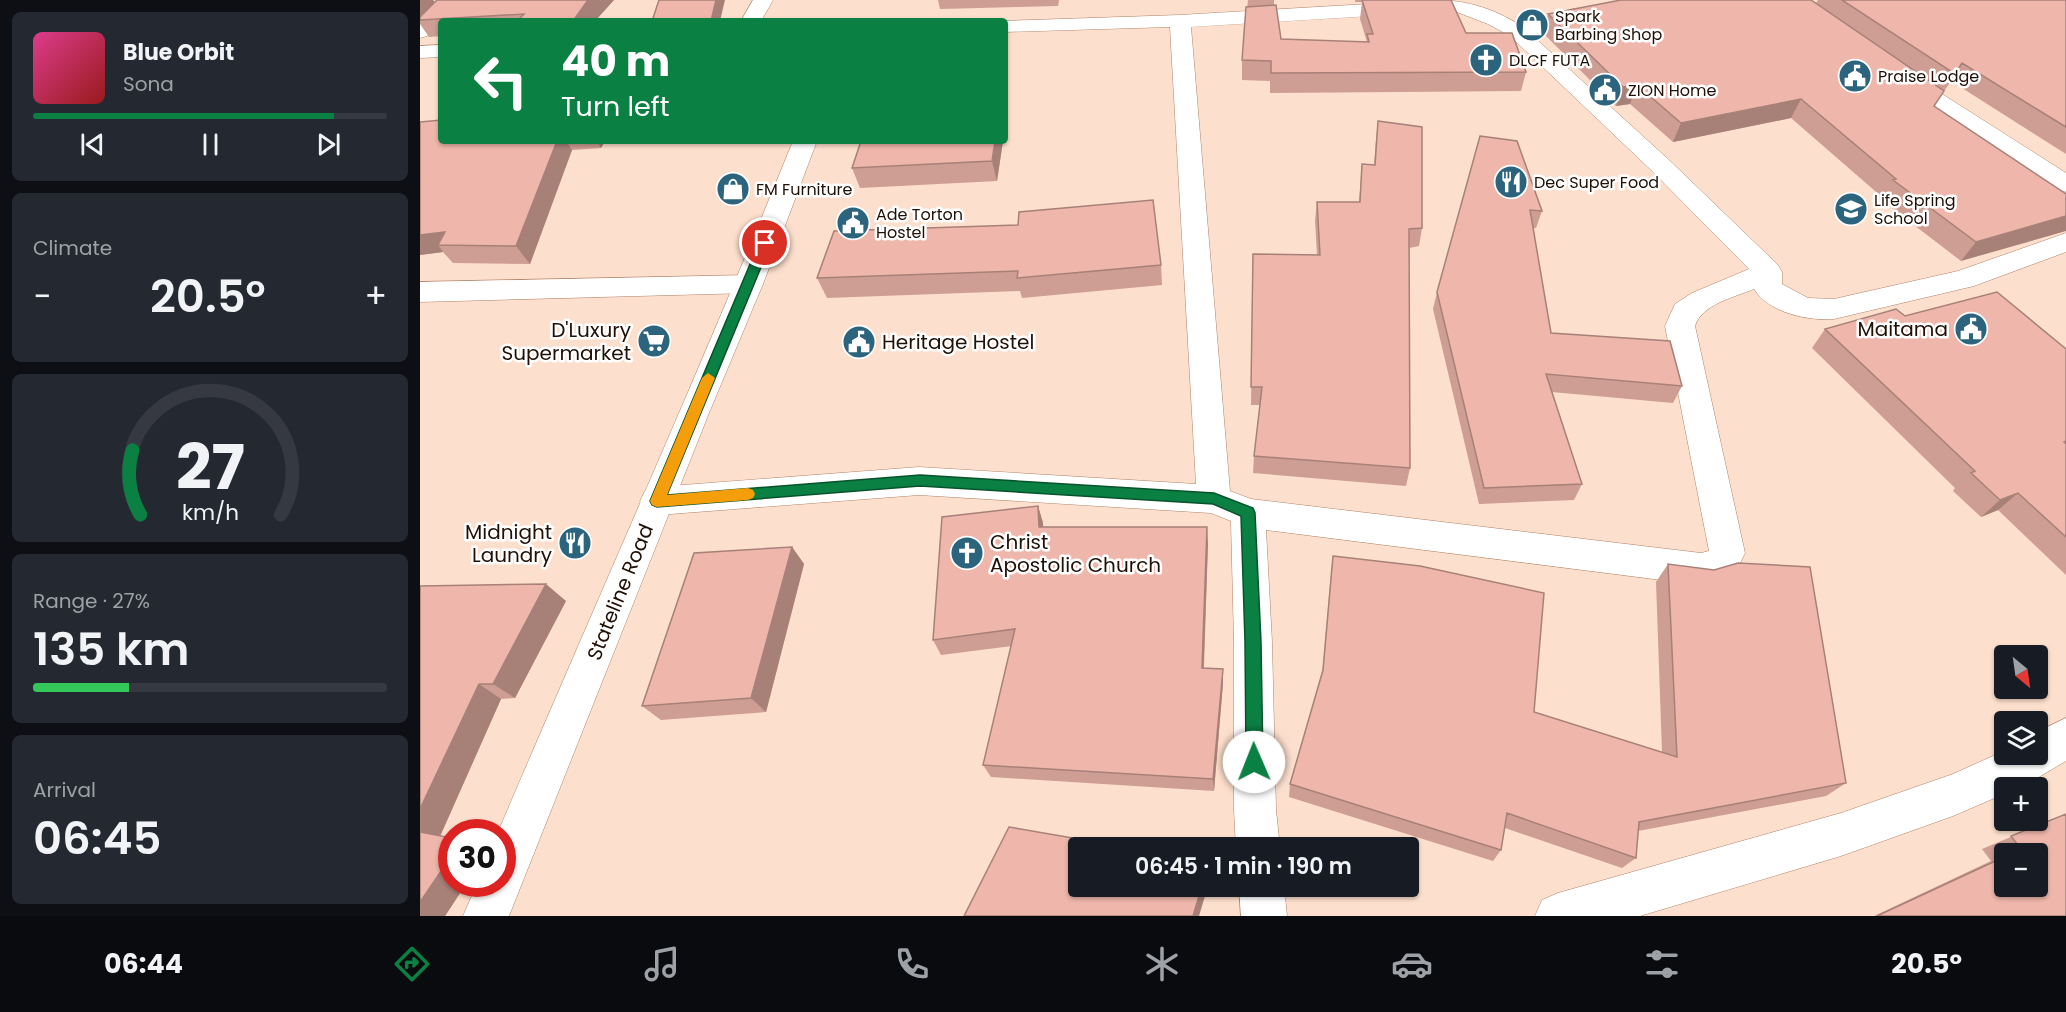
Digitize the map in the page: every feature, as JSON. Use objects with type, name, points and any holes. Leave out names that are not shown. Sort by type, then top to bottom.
[{"type":"street","points":[[420,32],[453,0]]},
{"type":"street","points":[[754,18],[763,0]]},
{"type":"street","points":[[1008,26],[1180,21],[1454,3],[1500,20],[1517,32],[1659,164],[1768,272],[1768,288],[1793,304],[1815,311],[1834,309],[1964,279],[2066,242]]},
{"type":"street","points":[[1180,21],[1231,506],[1253,642],[1257,837]]},
{"type":"street","points":[[420,52],[438,51]]},
{"type":"street","points":[[1886,68],[2005,147],[2066,184]]},
{"type":"street","name":"Stateline Road","points":[[516,842],[749,284],[804,144]]},
{"type":"street","points":[[657,501],[920,481],[1231,506],[1701,569],[1721,564],[1727,553],[1680,326],[1685,311],[1702,300],[1768,272]]},
{"type":"street","points":[[420,292],[749,284]]},
{"type":"street","points":[[1558,916],[1731,868],[1876,824],[2009,771],[2066,738]]},
{"type":"street","points":[[486,916],[494,897]]},
{"type":"street","points":[[1262,897],[1264,916]]},
{"type":"building","points":[[437,0],[588,0],[575,18],[520,18],[524,14],[420,20],[420,17]]},
{"type":"building","points":[[659,0],[716,0],[712,18],[653,18]]},
{"type":"building","points":[[1362,0],[1451,0],[1466,33],[1512,33],[1526,72],[1271,73],[1271,61],[1242,60],[1246,7],[1276,5],[1281,39],[1369,42],[1367,34],[1373,34]]},
{"type":"building","points":[[1621,0],[1811,0],[1944,91],[1934,106],[2066,194],[2066,216],[1976,242],[1893,180],[1896,179],[1801,99],[1681,123],[1637,85],[1623,87],[1548,14]]},
{"type":"building","points":[[1842,0],[2066,0],[2066,127],[1962,63],[1955,74]]},
{"type":"building","points":[[438,120],[438,144],[556,144],[516,246],[438,245],[445,232],[420,235],[420,122]]},
{"type":"building","points":[[1378,121],[1422,127],[1422,228],[1409,229],[1410,468],[1254,456],[1262,387],[1251,387],[1253,254],[1320,255],[1317,202],[1360,202],[1362,164],[1375,165]]},
{"type":"building","points":[[1480,136],[1517,141],[1542,211],[1530,210],[1551,333],[1670,341],[1682,386],[1546,374],[1582,484],[1484,488],[1437,292]]},
{"type":"building","points":[[860,144],[995,144],[992,161],[852,168]]},
{"type":"building","points":[[1153,200],[1161,265],[1017,278],[1018,271],[817,278],[834,231],[1018,225],[1019,212]]},
{"type":"building","points":[[1997,292],[2066,349],[2066,441],[2064,442],[2066,444],[2066,537],[2018,493],[2000,500],[1971,473],[1975,471],[1825,329],[1896,309],[1905,316]]},
{"type":"building","points":[[1038,506],[1039,527],[1207,527],[1202,668],[1223,669],[1213,779],[983,765],[1015,629],[933,640],[942,517]]},
{"type":"building","points":[[792,547],[751,698],[642,706],[694,553]]},
{"type":"building","points":[[1333,556],[1420,566],[1544,593],[1534,712],[1677,757],[1668,564],[1714,570],[1738,563],[1810,567],[1846,783],[1639,822],[1636,858],[1507,813],[1501,850],[1290,784],[1323,670]]},
{"type":"building","points":[[546,584],[493,684],[479,684],[420,809],[420,586]]},
{"type":"building","points":[[2066,814],[2066,916],[1877,916],[1994,862],[1994,897],[2048,897],[2048,843],[2016,843],[2011,836],[2024,831],[2048,831],[2048,821]]},
{"type":"building","points":[[1009,827],[1068,837],[1068,897],[1199,897],[1193,916],[964,916]]},
{"type":"building","points":[[420,832],[438,835],[438,876],[420,902]]},
{"type":"slow traffic","points":[[708,378],[657,501],[748,494]]},
{"type":"place","name":"Spark Barbing Shop","points":[[1532,25]]},
{"type":"place","name":"DLCF FUTA","points":[[1486,60]]},
{"type":"place","name":"Praise Lodge","points":[[1855,76]]},
{"type":"place","name":"ZION Home","points":[[1605,90]]},
{"type":"place","name":"Dec Super Food","points":[[1511,182]]},
{"type":"place","name":"FM Furniture","points":[[733,189]]},
{"type":"place","name":"Life Spring School","points":[[1851,209]]},
{"type":"place","name":"Ade Torton Hostel","points":[[853,223]]},
{"type":"place","name":"Maitama","points":[[1971,329]]},
{"type":"place","name":"D'Luxury Supermarket","points":[[654,341]]},
{"type":"place","name":"Heritage Hostel","points":[[859,342]]},
{"type":"place","name":"Midnight Laundry","points":[[575,543]]},
{"type":"place","name":"Christ Apostolic Church","points":[[967,553]]},
{"type":"route","points":[[765,243],[657,501],[920,481],[1000,484],[1214,499],[1248,513],[1253,642],[1254,762]]}]
